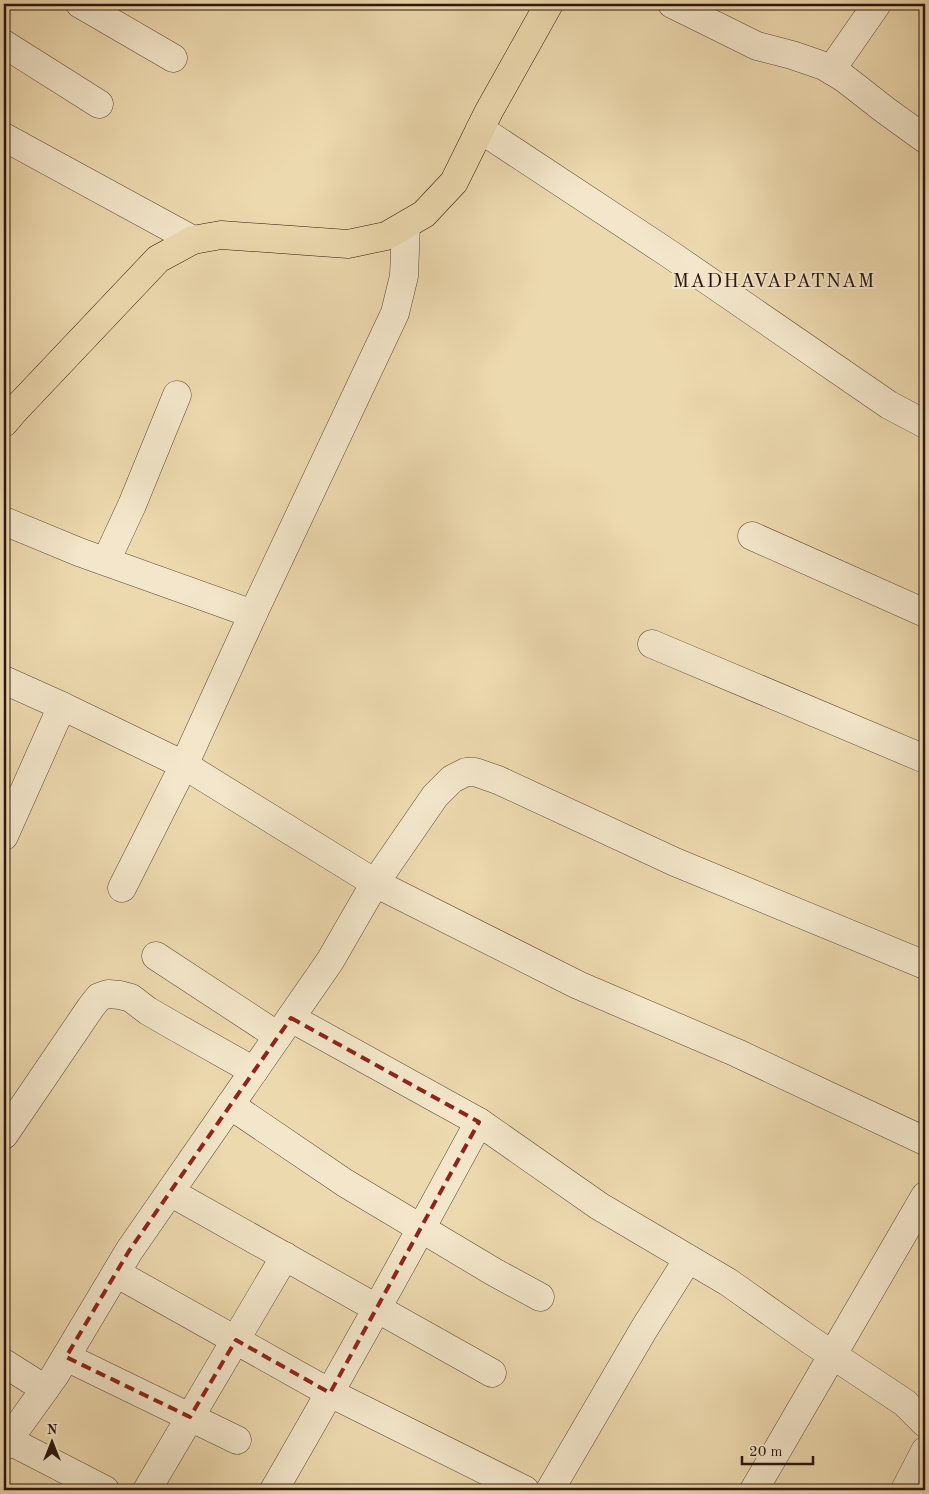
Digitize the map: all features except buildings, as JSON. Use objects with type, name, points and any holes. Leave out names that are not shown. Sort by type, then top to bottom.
[{"type":"main road","points":[[7,411],[158,259],[193,240],[221,235],[348,244],[386,236],[424,214],[454,182],[489,111],[549,4]]},
{"type":"street","points":[[80,4],[173,58]]},
{"type":"street","points":[[672,4],[757,46],[792,55],[830,70],[844,78],[925,139]]},
{"type":"street","points":[[830,70],[877,4]]},
{"type":"street","points":[[4,44],[99,104]]},
{"type":"street","points":[[480,129],[668,253],[889,404],[925,424]]},
{"type":"street","points":[[4,137],[193,240]]},
{"type":"street","points":[[122,888],[184,764],[395,313],[404,276],[406,224]]},
{"type":"street","points":[[106,562],[132,505],[177,395]]},
{"type":"street","points":[[4,521],[79,552],[253,614]]},
{"type":"street","points":[[752,536],[925,613]]},
{"type":"street","points":[[652,644],[925,760]]},
{"type":"street","points":[[4,680],[184,764],[375,883],[578,986],[737,1053],[925,1141]]},
{"type":"street","points":[[4,836],[62,706]]},
{"type":"street","points":[[105,1490],[6,1443],[66,1357],[129,1251],[330,961],[375,883],[435,796],[452,779],[466,772],[475,772],[498,780],[675,862],[925,965]]},
{"type":"street","points":[[156,956],[284,1027],[479,1122],[599,1206],[728,1282],[905,1404],[925,1423]]},
{"type":"street","points":[[4,1135],[91,1007],[100,997],[108,994],[131,998],[148,1011],[254,1071]]},
{"type":"street","points":[[230,1105],[345,1182],[540,1297]]},
{"type":"street","points":[[274,1490],[422,1228],[479,1122]]},
{"type":"street","points":[[170,1192],[492,1373]]},
{"type":"street","points":[[754,1490],[925,1196]]},
{"type":"street","points":[[147,1490],[285,1256]]},
{"type":"street","points":[[550,1490],[644,1329],[688,1259]]},
{"type":"street","points":[[116,1273],[330,1393],[525,1490]]},
{"type":"street","points":[[66,1357],[237,1440]]},
{"type":"street","points":[[4,1363],[45,1389]]},
{"type":"street","points":[[905,1490],[925,1451]]},
{"type":"highlighted area","points":[[291,1018],[479,1122],[330,1393],[236,1340],[190,1417],[66,1357],[129,1251]]},
{"type":"district","name":"MADHAVAPATNAM","points":[[774,280]]}]
